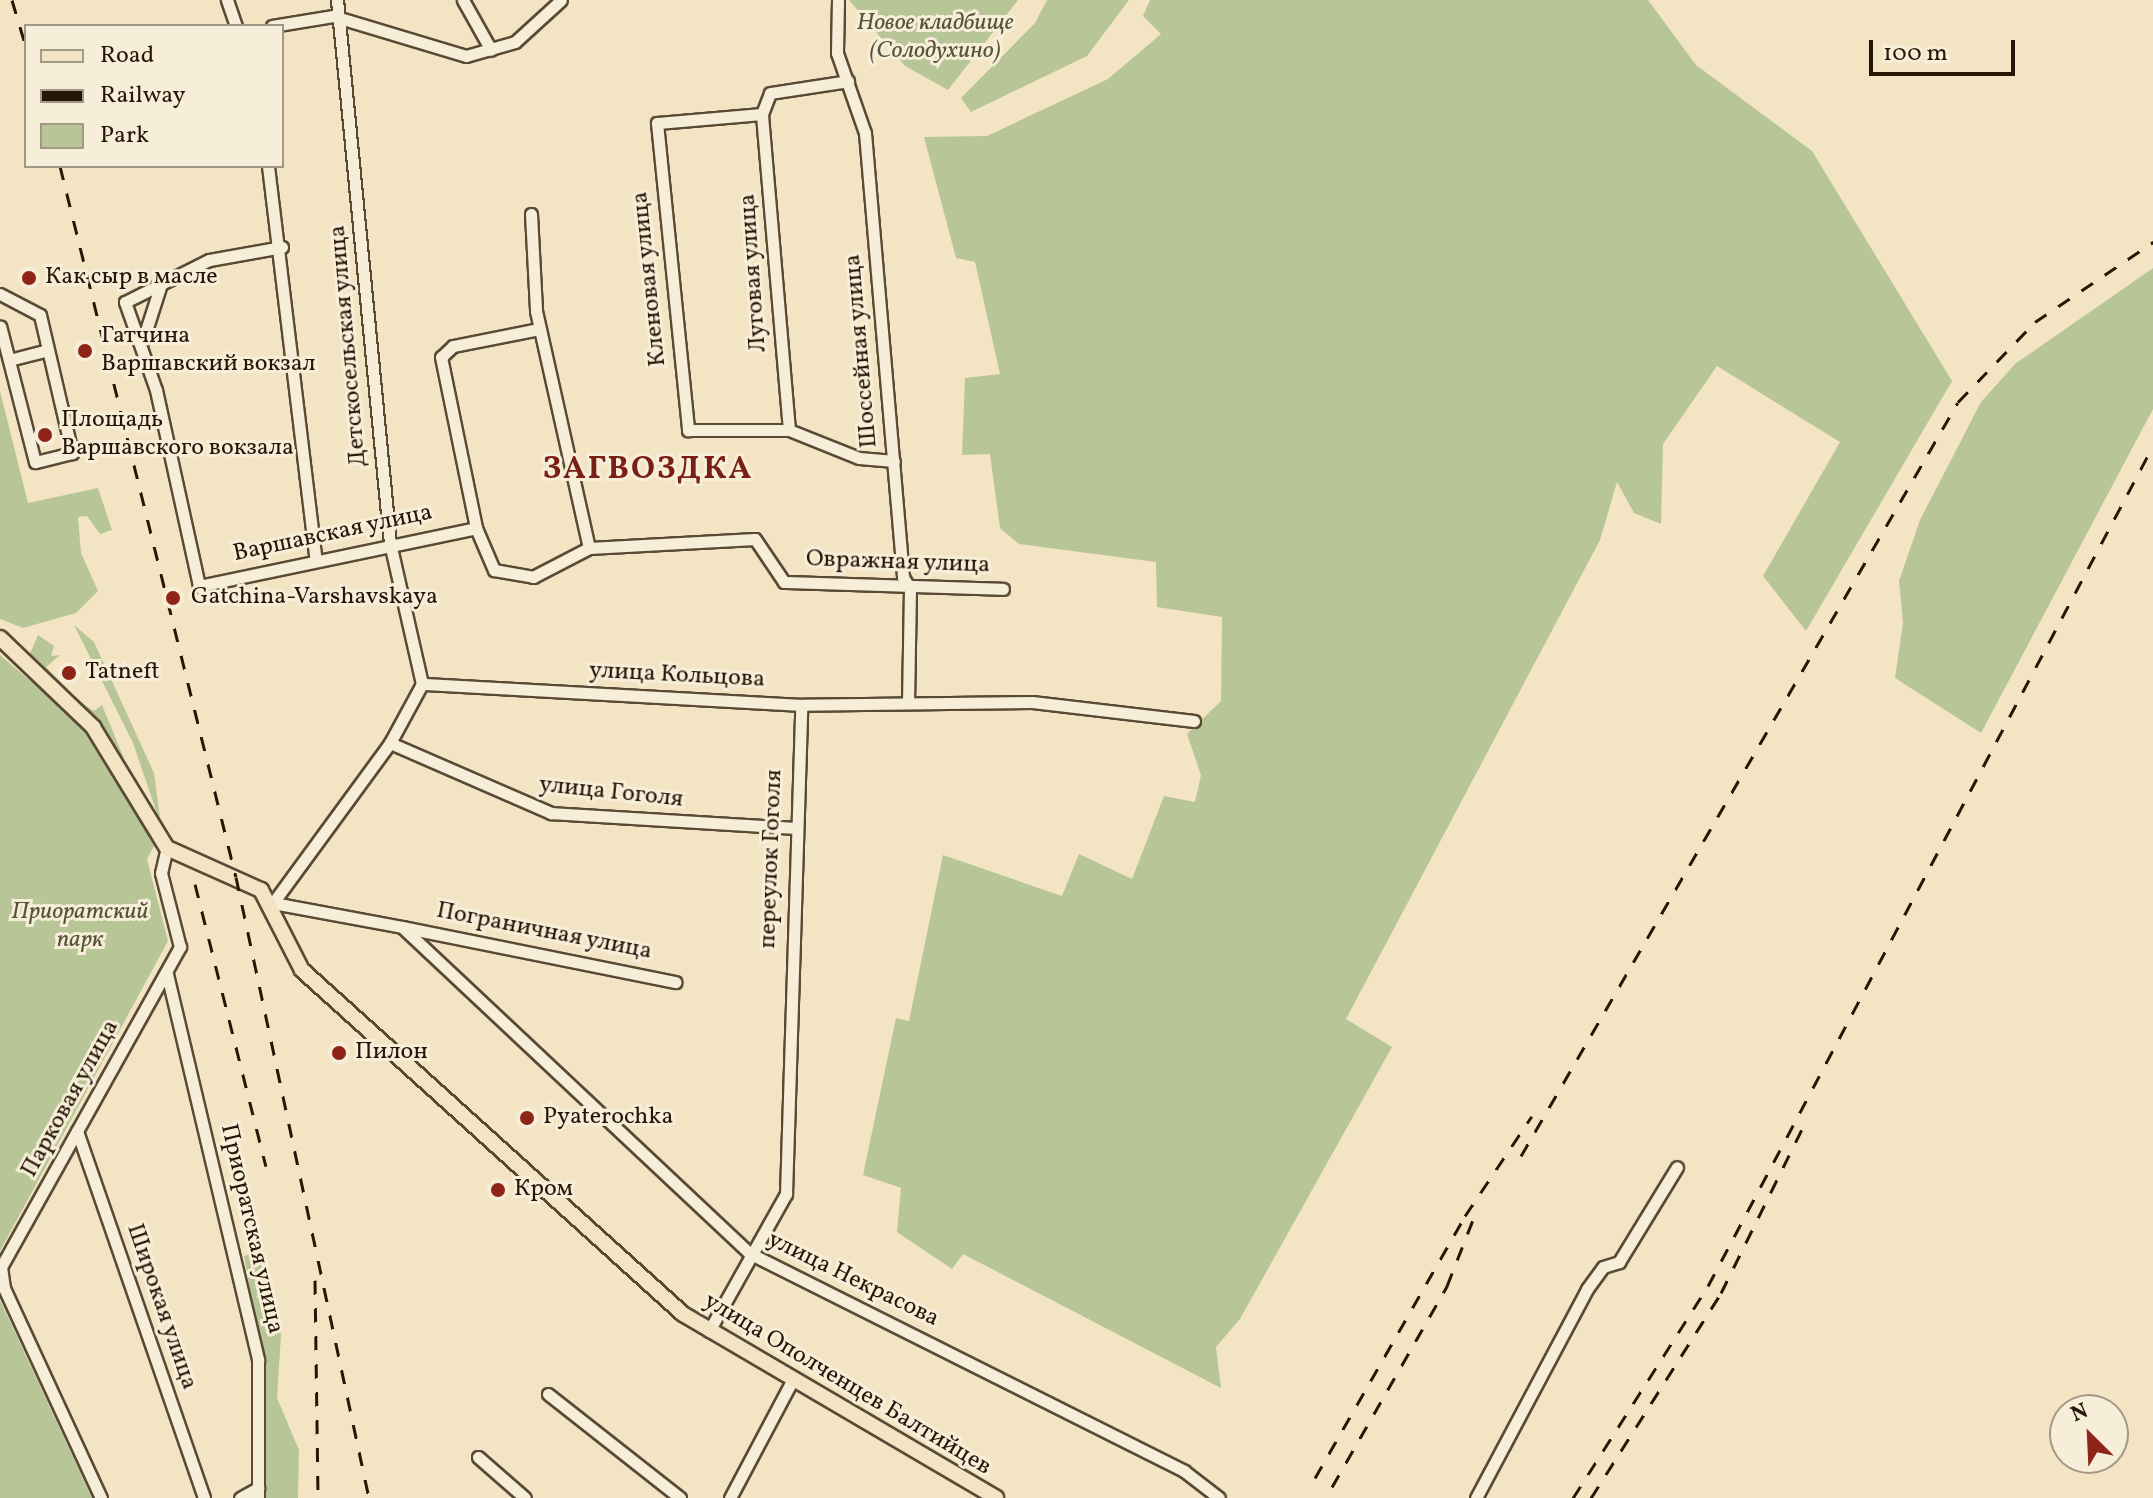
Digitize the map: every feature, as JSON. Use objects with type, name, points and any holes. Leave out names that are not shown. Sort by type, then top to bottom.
[{"type":"main road","points":[[0,638],[93,727],[167,848],[236,877],[273,903]]},
{"type":"main road","name":"улица Ополченцев Балтийцев","points":[[273,903],[302,970],[709,1331],[791,1383],[996,1498]]},
{"type":"street","points":[[227,0],[235,24]]},
{"type":"street","name":"Детскосельская улица","points":[[337,0],[390,543],[422,684]]},
{"type":"street","points":[[463,0],[491,50]]},
{"type":"street","points":[[284,25],[340,18],[466,56],[515,42],[561,0]]},
{"type":"street","name":"Шоссейная улица","points":[[838,0],[837,53],[865,133],[894,461],[910,589],[908,701]]},
{"type":"street","points":[[762,114],[770,93],[848,81]]},
{"type":"street","name":"Кленовая улица","points":[[762,114],[657,123],[688,430],[789,430]]},
{"type":"street","name":"Луговая улица","points":[[762,114],[789,430]]},
{"type":"street","points":[[268,168],[282,247],[315,557]]},
{"type":"street","points":[[531,214],[539,329],[589,548]]},
{"type":"street","points":[[143,340],[123,311],[129,296],[209,260],[282,247]]},
{"type":"street","points":[[143,340],[161,284]]},
{"type":"street","points":[[145,290],[157,298]]},
{"type":"street","points":[[0,294],[40,315],[72,453],[35,462],[0,326]]},
{"type":"street","points":[[476,528],[441,357],[453,346],[539,329]]},
{"type":"street","name":"Варшавская улица","points":[[143,340],[199,586],[315,557],[476,528]]},
{"type":"street","points":[[9,360],[48,350]]},
{"type":"street","points":[[789,430],[859,458],[894,461]]},
{"type":"street","name":"Овражная улица","points":[[476,528],[494,570],[533,577],[589,548],[755,539],[784,582],[910,589],[1003,589]]},
{"type":"street","points":[[402,927],[273,903],[390,743],[422,684]]},
{"type":"street","name":"улица Кольцова","points":[[422,684],[801,705],[908,701],[1032,702],[1194,721]]},
{"type":"street","name":"переулок Гоголя","points":[[709,1331],[749,1253],[786,1194],[801,705]]},
{"type":"street","name":"улица Гоголя","points":[[390,743],[551,813],[795,828]]},
{"type":"street","name":"Парковая улица","points":[[101,1498],[4,1288],[1,1267],[180,947],[161,873],[167,848]]},
{"type":"street","name":"Пограничная улица","points":[[402,927],[676,982]]},
{"type":"street","name":"улица Некрасова","points":[[402,927],[749,1253],[1184,1471],[1219,1498]]},
{"type":"street","name":"Приоратская улица","points":[[167,974],[258,1360],[258,1493]]},
{"type":"street","name":"Широкая улица","points":[[77,1131],[204,1498]]},
{"type":"street","points":[[1476,1498],[1587,1289],[1603,1267],[1619,1262],[1677,1167]]},
{"type":"street","points":[[730,1498],[791,1383]]},
{"type":"street","points":[[548,1394],[680,1498]]},
{"type":"street","points":[[478,1457],[525,1498]]},
{"type":"street","points":[[240,1498],[258,1493]]},
{"type":"green space","name":"Новое кладбище (Солодухино)","points":[[849,0],[1018,0],[948,90],[905,66]]},
{"type":"green space","points":[[1047,0],[1129,0],[1087,56],[971,112],[961,98],[1035,23]]},
{"type":"green space","points":[[1150,0],[1648,0],[1696,65],[1812,151],[1952,381],[1806,631],[1763,576],[1840,442],[1717,366],[1663,444],[1661,524],[1634,513],[1617,482],[1600,540],[1346,1019],[1392,1047],[1240,1319],[1216,1347],[1221,1388],[963,1254],[952,1269],[897,1232],[901,1188],[863,1175],[896,1018],[909,1021],[943,855],[1062,896],[1079,854],[1132,879],[1164,796],[1195,802],[1201,775],[1187,734],[1221,701],[1222,617],[1157,607],[1156,562],[1019,544],[1000,528],[990,454],[962,455],[965,378],[1000,374],[975,262],[956,258],[924,137],[987,136],[1108,79],[1161,34],[1143,16]]},
{"type":"green space","points":[[2153,268],[2153,409],[1981,733],[1895,678],[1903,623],[1899,581],[1920,520],[1981,402],[2015,364]]},
{"type":"green space","points":[[0,391],[28,503],[98,488],[112,530],[100,534],[87,516],[78,517],[81,553],[98,591],[76,613],[23,628],[0,619]]},
{"type":"green space","points":[[74,625],[94,642],[154,773],[161,825],[133,743]]},
{"type":"green space","points":[[38,635],[54,646],[51,656],[60,655],[46,667],[76,699],[94,711],[102,705],[132,778],[107,735],[28,658]]},
{"type":"green space","name":"Приоратский парк","points":[[0,655],[92,734],[154,846],[147,859],[168,941],[0,1251]]},
{"type":"green space","points":[[258,1251],[281,1335],[277,1398],[299,1450],[298,1498],[262,1498],[262,1360],[244,1256]]},
{"type":"green space","points":[[0,1300],[92,1498],[0,1498]]},
{"type":"railway","points":[[12,0],[24,40]]},
{"type":"railway","points":[[60,168],[236,877],[369,1498]]},
{"type":"railway","points":[[1521,1156],[1958,402],[2035,322],[2153,242]]},
{"type":"railway","points":[[1573,1498],[1708,1286],[2153,446]]},
{"type":"railway","points":[[195,884],[266,1166]]},
{"type":"railway","points":[[1315,1478],[1465,1216],[1532,1116]]},
{"type":"railway","points":[[1591,1498],[1721,1293],[1803,1127]]},
{"type":"railway","points":[[1332,1487],[1447,1286],[1474,1217]]},
{"type":"railway","points":[[315,1280],[318,1498]]},
{"type":"place","name":"Как сыр в масле","points":[[29,278]]},
{"type":"place","name":"Гатчина Варшавский вокзал","points":[[85,351]]},
{"type":"place","name":"Площадь Варшавского вокзала","points":[[45,435]]},
{"type":"place","name":"Gatchina-Varshavskaya","points":[[173,598]]},
{"type":"place","name":"Tatneft","points":[[69,673]]},
{"type":"place","name":"Пилон","points":[[339,1053]]},
{"type":"place","name":"Pyaterochka","points":[[527,1118]]},
{"type":"place","name":"Кром","points":[[498,1190]]},
{"type":"district","name":"ЗАГВОЗДКА","points":[[648,470]]}]
